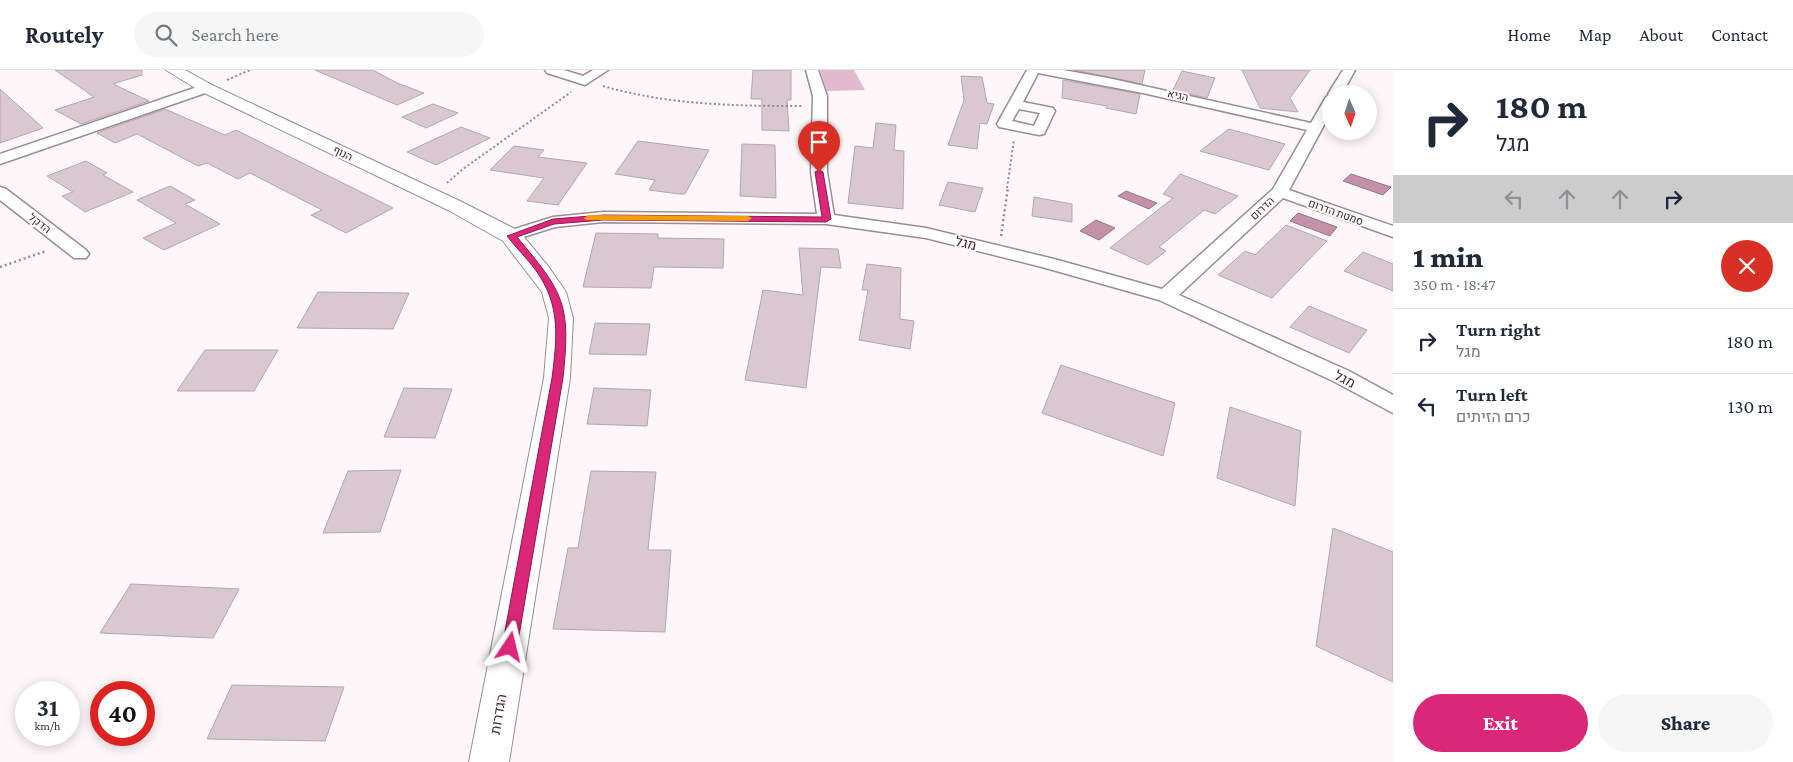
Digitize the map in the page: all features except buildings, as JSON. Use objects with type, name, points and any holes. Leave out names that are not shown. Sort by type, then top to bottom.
[{"type":"street","name":"הנוף","points":[[174,70],[206,88],[511,236]]},
{"type":"street","points":[[551,70],[585,81],[602,70]]},
{"type":"street","points":[[812,70],[820,96],[819,172],[826,219]]},
{"type":"street","points":[[1014,104],[1048,111],[1039,131],[1004,124],[1014,104],[1033,70]]},
{"type":"street","name":"הגיא","points":[[1039,70],[1110,81],[1315,128]]},
{"type":"street","points":[[1340,85],[1349,70]]},
{"type":"street","points":[[0,159],[206,88]]},
{"type":"street","name":"הדרום","points":[[1166,296],[1280,192],[1322,116]]},
{"type":"street","name":"הדקל","points":[[0,192],[80,254]]},
{"type":"street","name":"סמטת הדרום","points":[[1280,192],[1393,232]]},
{"type":"street","name":"מגל","points":[[511,236],[553,222],[603,217],[826,219],[926,233],[1166,296],[1341,376],[1393,405]]},
{"type":"street","name":"הגדרות","points":[[489,762],[557,378],[561,342],[561,318],[554,292],[540,271],[511,236]]},
{"type":"path","points":[[432,196],[462,169],[585,81],[624,93],[667,101],[719,106],[820,107]]},
{"type":"path","points":[[999,251],[1016,126]]},
{"type":"path","points":[[0,267],[43,253],[64,241]]},
{"type":"shaded area","points":[[820,70],[854,70],[865,90],[827,91]]},
{"type":"shaded area","points":[[1351,174],[1391,187],[1383,195],[1343,181]]},
{"type":"shaded area","points":[[1126,191],[1157,203],[1149,209],[1118,196]]},
{"type":"shaded area","points":[[1298,213],[1337,227],[1330,236],[1290,221]]},
{"type":"shaded area","points":[[1096,220],[1115,228],[1099,240],[1080,231]]},
{"type":"slow traffic","points":[[589,218],[748,218]]},
{"type":"route","points":[[510,647],[557,378],[561,342],[561,318],[554,292],[524,250],[511,236],[553,222],[603,217],[826,219],[819,172]]}]
